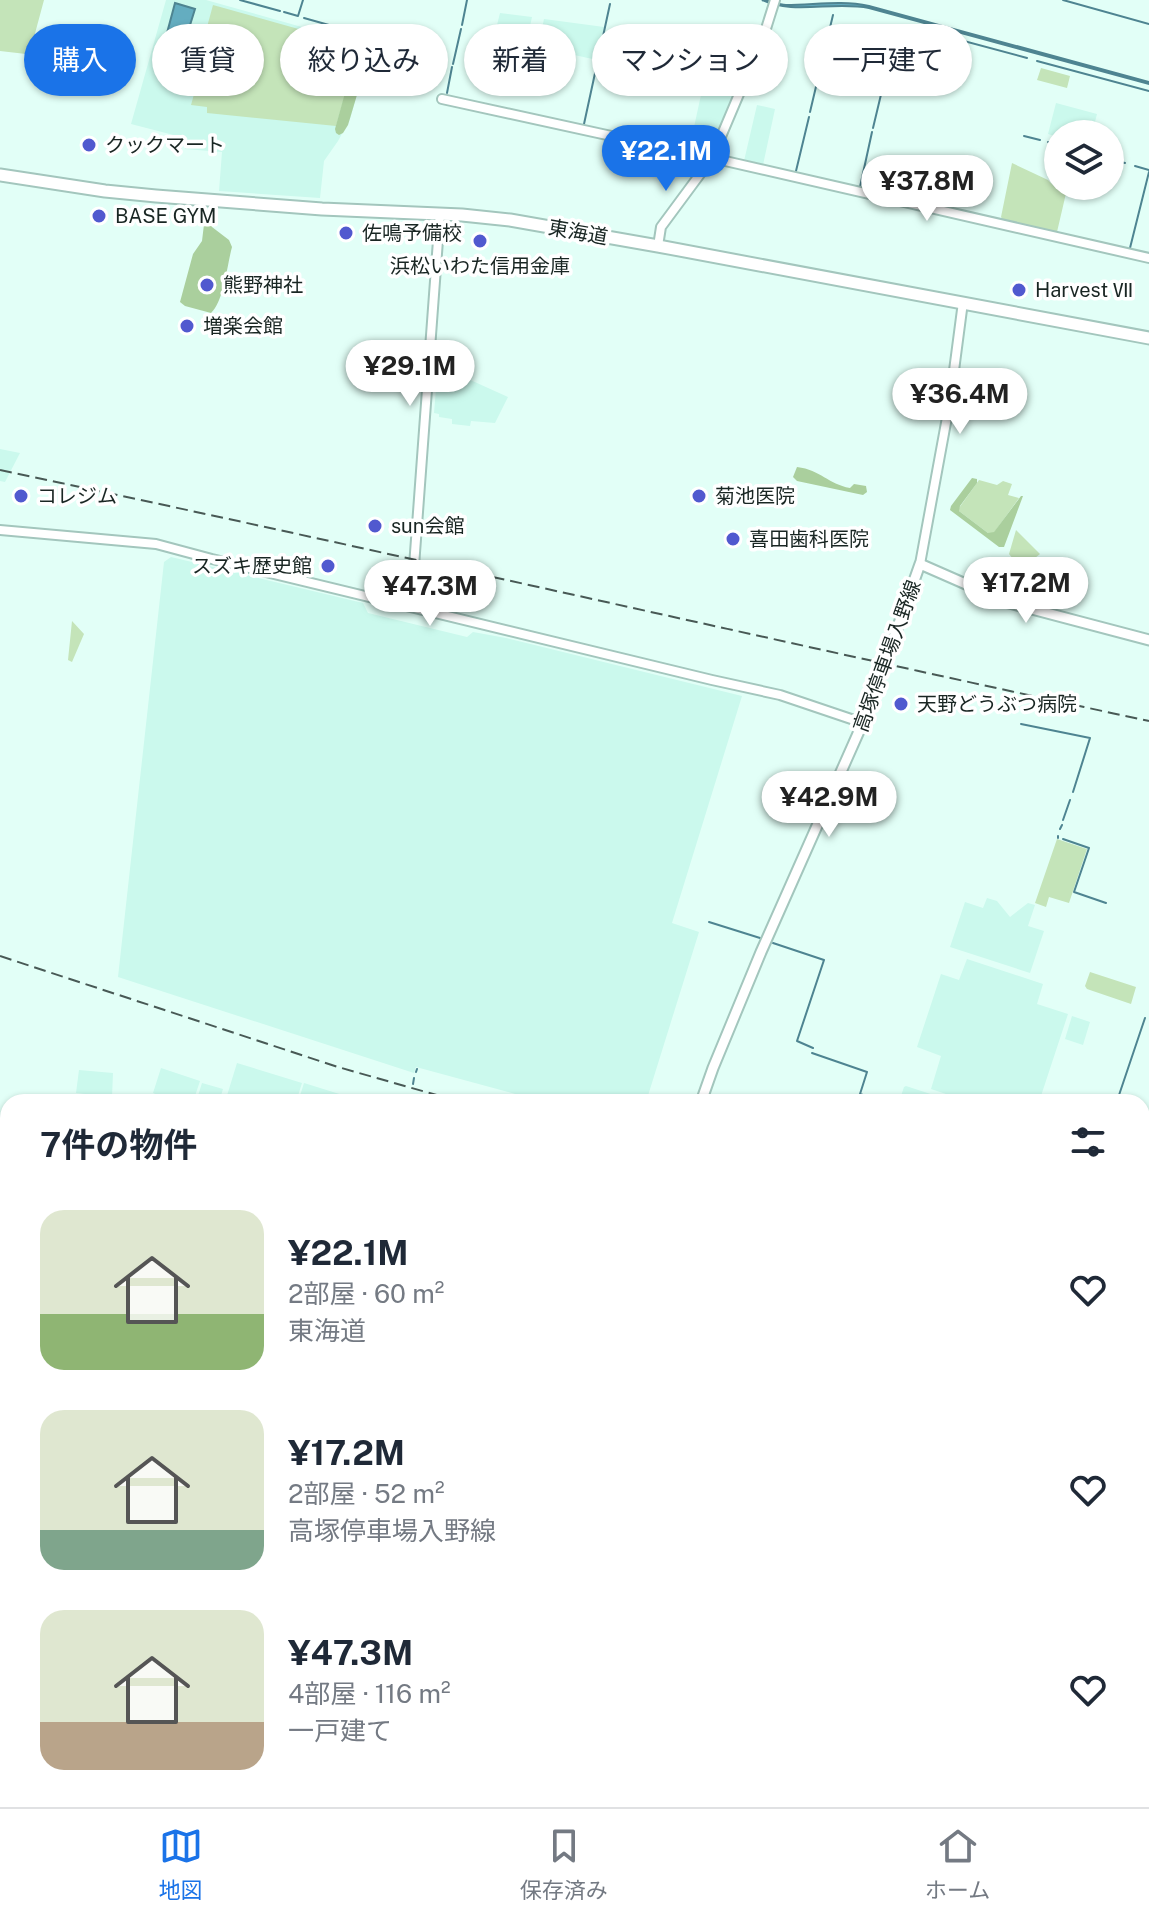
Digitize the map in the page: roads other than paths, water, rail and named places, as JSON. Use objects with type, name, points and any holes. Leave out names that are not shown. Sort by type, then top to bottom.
[{"type":"highway","name":"東海道","points":[[0,175],[156,196],[510,220],[1149,338]]},
{"type":"main road","name":"高塚停車場入野線","points":[[704,1094],[761,952],[863,723],[920,564],[1009,603],[1149,640]]},
{"type":"street","points":[[658,246],[661,227],[712,158],[774,5]]},
{"type":"street","points":[[442,99],[1149,258]]},
{"type":"street","points":[[411,607],[440,213]]},
{"type":"street","points":[[920,564],[950,401],[963,302]]},
{"type":"street","points":[[0,530],[164,546],[780,695],[863,723]]},
{"type":"water","points":[[762,0],[786,5],[859,4],[935,24],[855,6],[787,7]]},
{"type":"water","points":[[175,3],[195,9],[190,24],[169,24]]},
{"type":"water","points":[[972,34],[1149,82],[972,36]]},
{"type":"waterway","points":[[240,0],[280,11]]},
{"type":"waterway","points":[[298,16],[303,0]]},
{"type":"waterway","points":[[462,25],[467,0]]},
{"type":"waterway","points":[[1063,0],[1149,24]]},
{"type":"waterway","points":[[584,124],[610,4]]},
{"type":"waterway","points":[[284,12],[298,16]]},
{"type":"waterway","points":[[831,24],[833,15]]},
{"type":"waterway","points":[[304,18],[325,24]]},
{"type":"waterway","points":[[453,64],[461,29]]},
{"type":"waterway","points":[[972,43],[1027,58]]},
{"type":"waterway","points":[[1037,61],[1149,91]]},
{"type":"waterway","points":[[448,88],[452,67]]},
{"type":"waterway","points":[[810,112],[814,96]]},
{"type":"waterway","points":[[873,128],[881,96]]},
{"type":"waterway","points":[[796,171],[809,117]]},
{"type":"waterway","points":[[860,187],[872,132]]},
{"type":"waterway","points":[[1024,136],[1040,140]]},
{"type":"waterway","points":[[1135,166],[1149,170]]},
{"type":"waterway","points":[[1130,248],[1149,172]]},
{"type":"waterway","points":[[1021,724],[1090,738],[1073,792]]},
{"type":"waterway","points":[[1063,820],[1070,800]]},
{"type":"waterway","points":[[1060,829],[1062,825]]},
{"type":"waterway","points":[[1063,839],[1089,848],[1074,892],[1106,903]]},
{"type":"waterway","points":[[709,922],[760,938]]},
{"type":"waterway","points":[[773,943],[824,960],[797,1041],[813,1048]]},
{"type":"waterway","points":[[1119,1094],[1145,1018]]},
{"type":"waterway","points":[[812,1053],[867,1072],[860,1094]]},
{"type":"waterway","points":[[413,1084],[414,1078]]},
{"type":"railway","points":[[0,470],[1149,721]]},
{"type":"railway","points":[[0,956],[338,1067],[433,1094]]},
{"type":"place","name":"クックマート","points":[[89,145]]},
{"type":"place","name":"BASE GYM","points":[[99,216]]},
{"type":"place","name":"佐鳴予備校","points":[[346,233]]},
{"type":"place","name":"浜松いわた信用金庫","points":[[480,241]]},
{"type":"place","name":"熊野神社","points":[[207,285]]},
{"type":"place","name":"Harvest Ⅶ","points":[[1019,290]]},
{"type":"place","name":"増楽会館","points":[[187,326]]},
{"type":"place","name":"コレジム","points":[[21,496]]},
{"type":"place","name":"菊池医院","points":[[699,496]]},
{"type":"place","name":"sun会館","points":[[375,526]]},
{"type":"place","name":"喜田歯科医院","points":[[733,539]]},
{"type":"place","name":"スズキ歴史館","points":[[328,566]]},
{"type":"place","name":"天野どうぶつ病院","points":[[901,704]]}]
